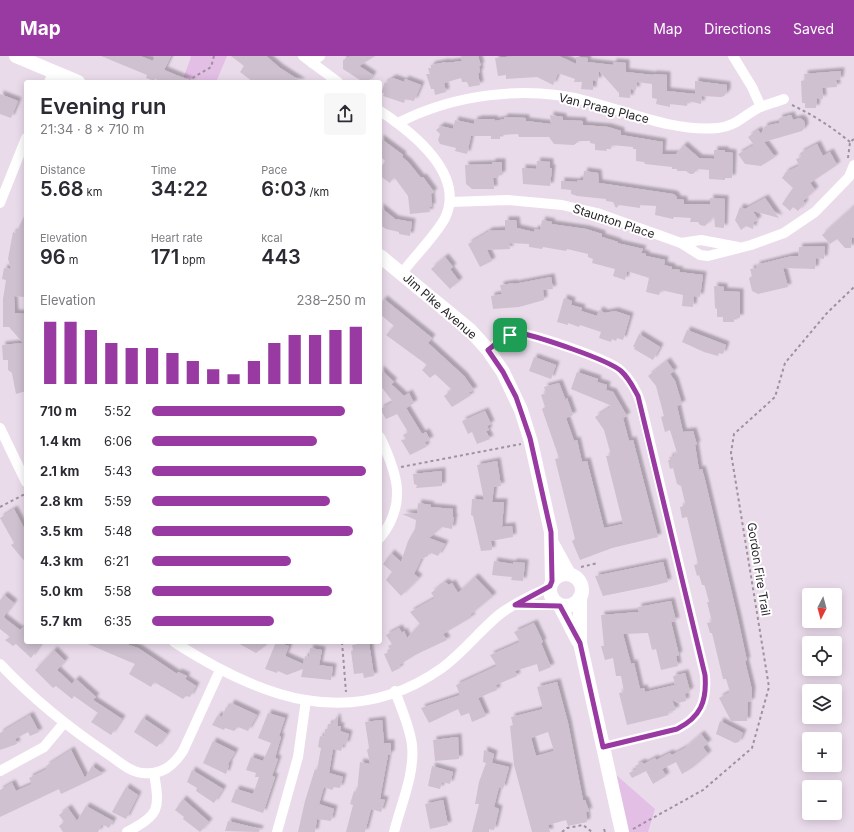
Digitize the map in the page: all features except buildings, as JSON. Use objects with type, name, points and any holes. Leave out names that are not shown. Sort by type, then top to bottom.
[{"type":"street","points":[[16,56],[52,77],[68,80]]},
{"type":"street","points":[[303,56],[335,80]]},
{"type":"street","points":[[312,63],[320,56]]},
{"type":"street","points":[[733,56],[752,87],[761,107]]},
{"type":"street","name":"Van Praag Place","points":[[398,122],[431,109],[500,94],[552,95],[586,101],[668,124],[715,128],[738,123],[761,107],[784,99]]},
{"type":"street","points":[[382,111],[398,122],[427,150],[449,183],[450,202],[444,220],[402,273]]},
{"type":"street","points":[[0,203],[24,143]]},
{"type":"street","name":"Staunton Place","points":[[450,202],[520,200],[562,205],[597,213],[681,243],[700,255],[708,256],[773,238],[805,220],[849,177],[851,165]]},
{"type":"street","name":"Staunton Place","points":[[681,243],[701,240],[714,241],[740,247]]},
{"type":"street","points":[[714,241],[716,247],[714,254]]},
{"type":"street","name":"Jim Pike Avenue","points":[[382,258],[470,330],[488,350],[503,372],[521,410],[531,442],[552,542],[551,584]]},
{"type":"street","points":[[488,350],[510,335],[520,333],[594,358],[620,370],[631,382],[641,404],[705,675],[706,689],[700,709],[688,724],[677,729],[603,747]]},
{"type":"street","points":[[0,428],[24,478]]},
{"type":"street","points":[[382,442],[396,473],[398,491],[394,510],[387,530],[382,536]]},
{"type":"street","name":"Jim Pike Avenue","points":[[552,542],[575,571]]},
{"type":"street","points":[[177,644],[220,670],[265,691],[306,700],[347,702],[373,698],[419,682],[462,652],[500,614],[551,584],[560,575],[575,571],[582,588],[580,597],[580,643],[622,832]]},
{"type":"street","points":[[551,584],[551,599],[559,605],[580,643]]},
{"type":"street","points":[[515,605],[574,604],[580,597]]},
{"type":"street","points":[[0,664],[64,723],[129,768],[141,773],[154,773],[166,770],[183,751],[220,670]]},
{"type":"street","points":[[394,832],[412,759],[412,744],[395,691]]},
{"type":"street","points":[[277,832],[298,758],[306,700]]},
{"type":"street","points":[[0,771],[44,747],[64,723]]},
{"type":"street","points":[[127,832],[148,821],[157,806],[158,793],[154,773]]},
{"type":"path","points":[[190,80],[211,67],[214,56]]},
{"type":"path","points":[[784,99],[831,127],[850,142],[851,165]]},
{"type":"path","points":[[850,142],[854,140]]},
{"type":"path","name":"Gordon Fire Trail","points":[[629,832],[703,790],[752,748],[769,687],[731,453],[734,434],[775,397],[785,363],[828,313],[854,287]]},
{"type":"path","points":[[405,467],[516,445]]},
{"type":"path","points":[[0,507],[24,495]]},
{"type":"path","points":[[575,571],[598,563]]},
{"type":"path","points":[[342,644],[347,702]]},
{"type":"path","points":[[562,832],[567,828],[583,825],[592,832]]},
{"type":"shaded area","points":[[190,56],[227,56],[217,80],[183,80],[191,57]]},
{"type":"shaded area","points":[[599,760],[655,809],[648,832],[618,832]]},
{"type":"route","points":[[520,333],[530,335],[615,366],[631,382],[638,396],[705,675],[706,689],[703,703],[697,715],[688,724],[677,729],[603,747],[580,643],[560,606],[558,604],[515,605],[550,586],[552,581],[552,542],[531,442],[521,410],[503,372],[488,350],[510,335],[520,333]]}]
